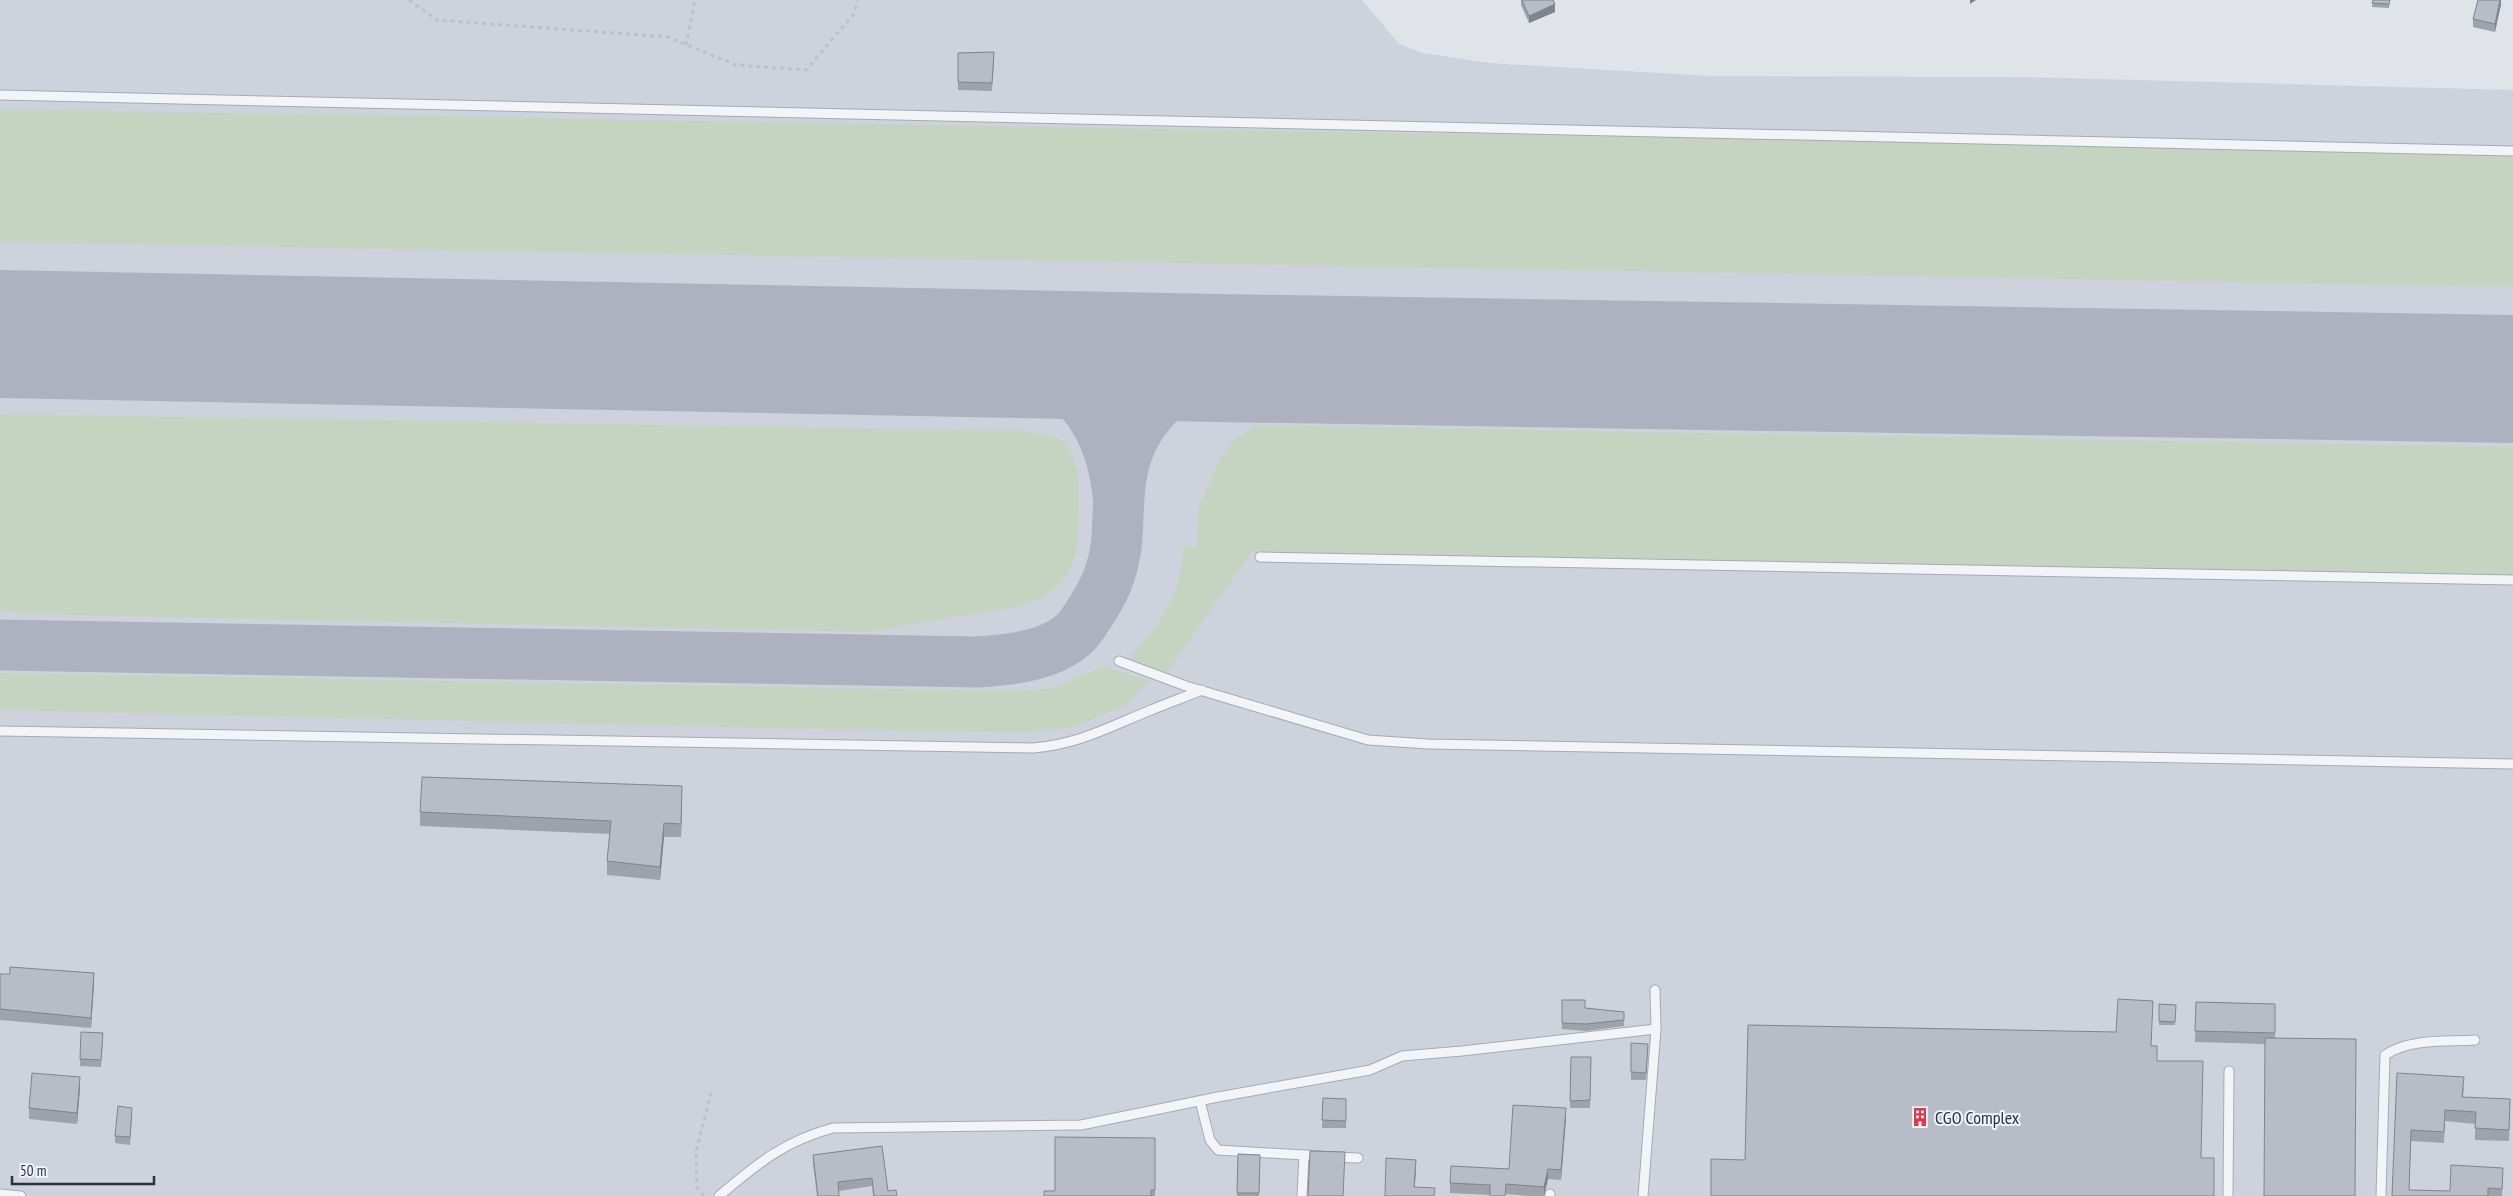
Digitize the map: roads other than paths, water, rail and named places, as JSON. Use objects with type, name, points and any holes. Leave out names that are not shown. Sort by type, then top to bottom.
[{"type":"lane","points":[[0,95],[2513,151]]},
{"type":"lane","points":[[1260,557],[2513,580]]},
{"type":"lane","points":[[1118,661],[1202,690],[1368,740],[1428,744],[2513,764]]},
{"type":"lane","points":[[0,731],[1033,748],[1054,746],[1096,735],[1150,710],[1202,690]]},
{"type":"lane","points":[[1643,1196],[1656,1029],[1655,990]]},
{"type":"lane","points":[[719,1196],[751,1169],[781,1148],[804,1136],[833,1128],[1081,1125],[1370,1070],[1402,1056],[1656,1029]]},
{"type":"lane","points":[[2381,1196],[2385,1055],[2396,1048],[2410,1044],[2475,1040]]},
{"type":"lane","points":[[2228,1196],[2229,1070]]},
{"type":"lane","points":[[1200,1101],[1210,1140],[1218,1150],[1358,1158]]},
{"type":"lane","points":[[1302,1196],[1304,1156]]},
{"type":"lane","points":[[0,1194],[21,1196]]},
{"type":"place","name":"CGO Complex","points":[[1920,1117]]}]
